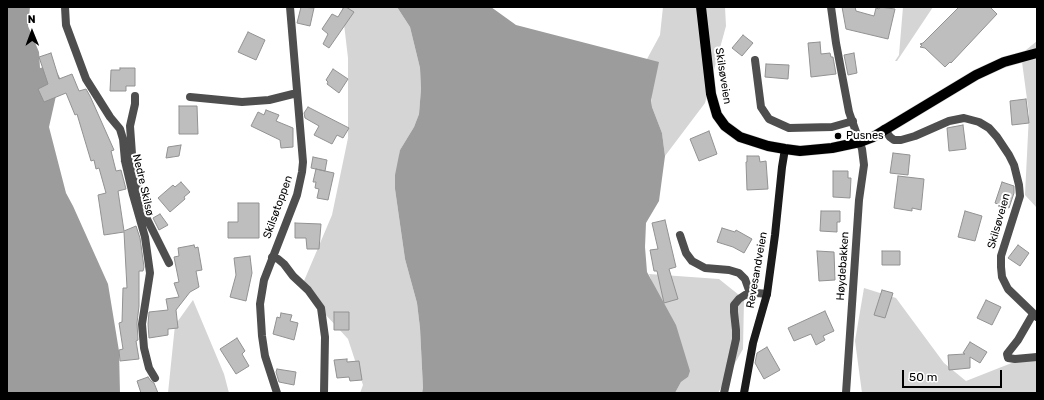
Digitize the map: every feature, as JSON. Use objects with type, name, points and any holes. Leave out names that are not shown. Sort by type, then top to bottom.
[{"type":"main road","name":"Skilsøveien","points":[[702,7],[711,94],[718,115],[725,126],[740,137],[768,146],[785,149],[800,151],[832,148],[860,142],[873,137],[976,74],[1004,62],[1037,53]]},
{"type":"main road","name":"Revesandveien","points":[[744,393],[752,343],[767,294],[785,149]]},
{"type":"street","name":"Nedre Skilsø","points":[[65,7],[66,25],[86,79],[120,129],[123,139],[125,161],[132,195],[145,237],[150,273],[142,324],[144,348],[149,368],[155,378]]},
{"type":"street","name":"Skilsøtoppen","points":[[277,393],[265,356],[260,304],[264,280],[272,256],[297,195],[302,172],[303,162],[290,7]]},
{"type":"street","points":[[831,7],[849,112],[860,142]]},
{"type":"street","points":[[755,60],[761,107],[769,119],[788,128],[832,127],[853,121]]},
{"type":"street","points":[[190,97],[242,102],[268,100],[297,93]]},
{"type":"street","points":[[135,96],[135,104],[130,126],[133,168],[147,219],[169,264]]},
{"type":"street","name":"Skilsøveien","points":[[884,129],[894,140],[901,140],[915,136],[949,121],[964,118],[978,122],[989,128],[997,137],[1014,165],[1020,196],[1001,256],[1002,277],[1008,289],[1035,315],[1007,354],[1008,358],[1015,359],[1037,357]]},
{"type":"street","name":"Høydebakken","points":[[846,393],[859,200],[864,165],[860,142]]},
{"type":"street","points":[[125,161],[133,168]]},
{"type":"street","points":[[680,235],[686,253],[692,261],[705,268],[729,270],[739,273],[745,279],[750,293]]},
{"type":"street","name":"Skilsøtoppen","points":[[272,256],[284,264],[293,276],[308,290],[321,308],[325,337],[324,393]]},
{"type":"street","points":[[724,393],[736,339],[734,305],[744,295],[750,293],[767,294]]},
{"type":"shaded area","points":[[7,7],[30,7],[28,26],[39,52],[40,68],[53,65],[60,78],[49,127],[66,193],[108,284],[119,351],[120,393],[7,393]]},
{"type":"shaded area","points":[[342,7],[397,7],[410,27],[420,68],[421,89],[419,114],[414,127],[400,150],[395,189],[405,259],[417,303],[420,328],[422,393],[360,393],[363,385],[348,339],[301,288],[332,215],[348,138],[348,58]]},
{"type":"shaded area","points":[[397,7],[491,7],[516,25],[659,62],[651,100],[652,107],[662,133],[665,156],[659,201],[646,223],[645,247],[647,272],[676,325],[690,371],[688,377],[681,382],[675,393],[422,393],[420,328],[417,303],[405,259],[395,189],[395,175],[400,150],[414,127],[419,114],[421,89],[420,68],[410,27]]},
{"type":"shaded area","points":[[663,7],[725,7],[726,26],[705,103],[665,156],[662,133],[652,107],[647,59],[660,35]]},
{"type":"shaded area","points":[[903,7],[933,7],[897,61],[895,61],[899,55]]},
{"type":"shaded area","points":[[1037,41],[1037,208],[1025,195],[1029,114],[1022,62],[1004,68]]},
{"type":"shaded area","points":[[649,274],[719,279],[744,299],[743,349],[718,393],[675,393],[681,382],[688,377]]},
{"type":"shaded area","points":[[864,288],[896,298],[944,363],[966,381],[1037,353],[1037,393],[862,393],[855,341]]},
{"type":"shaded area","points":[[193,300],[224,374],[229,393],[168,393],[175,325]]},
{"type":"building","points":[[301,7],[314,8],[310,26],[297,23]]},
{"type":"building","points":[[344,7],[354,12],[329,48],[323,44],[328,34],[322,29],[332,14],[338,17]]},
{"type":"building","points":[[842,7],[855,7],[856,11],[874,16],[876,8],[879,9],[880,7],[895,9],[888,39],[846,29]]},
{"type":"building","points":[[959,7],[990,7],[997,14],[951,63],[950,62],[945,67],[925,48],[920,47],[922,45],[920,44],[923,43]]},
{"type":"building","points":[[248,32],[265,40],[256,60],[238,52]]},
{"type":"building","points":[[743,35],[753,43],[742,56],[732,48]]},
{"type":"building","points":[[820,42],[821,54],[830,53],[831,57],[833,57],[836,74],[811,77],[808,43]]},
{"type":"building","points":[[51,53],[59,79],[72,74],[79,91],[86,89],[114,150],[111,151],[116,171],[121,170],[126,189],[118,191],[124,231],[136,226],[140,238],[144,267],[143,271],[139,271],[139,306],[137,323],[138,340],[136,341],[139,359],[120,361],[119,350],[123,349],[119,323],[122,322],[123,288],[127,288],[124,232],[104,235],[98,195],[106,193],[99,168],[96,169],[94,160],[91,161],[77,114],[75,115],[66,93],[44,102],[38,89],[48,84],[39,57]]},
{"type":"building","points":[[854,53],[857,73],[848,75],[844,55]]},
{"type":"building","points":[[766,64],[789,65],[788,79],[765,77]]},
{"type":"building","points":[[120,68],[135,68],[135,86],[126,86],[126,91],[110,91],[111,70],[120,70]]},
{"type":"building","points":[[333,69],[348,79],[339,93],[327,84],[328,82],[326,80]]},
{"type":"building","points":[[1026,99],[1029,123],[1012,125],[1010,101]]},
{"type":"building","points":[[179,106],[197,106],[198,134],[179,134]]},
{"type":"building","points":[[308,107],[349,128],[343,138],[337,135],[332,144],[314,135],[319,126],[305,118],[304,113]]},
{"type":"building","points":[[266,110],[279,115],[276,121],[293,128],[293,147],[281,148],[280,140],[251,126],[258,112],[264,115]]},
{"type":"building","points":[[963,125],[966,149],[949,151],[947,128]]},
{"type":"building","points":[[709,131],[717,154],[699,161],[690,139]]},
{"type":"building","points":[[181,145],[179,156],[166,158],[168,147]]},
{"type":"building","points":[[893,153],[910,155],[908,175],[890,173]]},
{"type":"building","points":[[747,156],[759,156],[760,162],[766,161],[768,189],[747,190]]},
{"type":"building","points":[[313,157],[327,160],[325,171],[311,168]]},
{"type":"building","points":[[316,169],[334,173],[328,200],[317,198],[319,189],[315,188],[316,182],[313,182]]},
{"type":"building","points":[[833,171],[848,171],[848,178],[851,178],[850,198],[833,197]]},
{"type":"building","points":[[898,176],[924,179],[921,210],[912,208],[912,211],[894,208]]},
{"type":"building","points":[[181,182],[190,192],[184,197],[185,199],[170,212],[158,198],[173,185],[175,187]]},
{"type":"building","points":[[1002,182],[1014,186],[1014,193],[1009,208],[995,203]]},
{"type":"building","points":[[238,203],[259,203],[259,238],[228,238],[228,222],[238,222]]},
{"type":"building","points":[[821,211],[840,211],[840,222],[837,222],[837,232],[820,231]]},
{"type":"building","points":[[965,211],[982,216],[975,241],[958,237]]},
{"type":"building","points":[[160,214],[168,225],[159,230],[153,218]]},
{"type":"building","points":[[665,220],[676,267],[669,269],[678,299],[664,303],[657,271],[654,271],[650,250],[658,249],[652,223]]},
{"type":"building","points":[[295,223],[321,224],[319,249],[307,249],[306,238],[295,238]]},
{"type":"building","points":[[722,228],[735,232],[736,230],[752,239],[744,253],[733,247],[717,242]]},
{"type":"building","points":[[194,245],[195,248],[198,247],[202,270],[196,271],[199,287],[190,292],[176,310],[178,328],[168,329],[168,335],[149,338],[149,312],[168,310],[166,299],[179,297],[174,283],[179,282],[174,257],[179,256],[178,248]]},
{"type":"building","points":[[1018,245],[1029,253],[1020,266],[1008,258]]},
{"type":"building","points":[[817,251],[834,252],[835,280],[819,281]]},
{"type":"building","points":[[882,251],[900,251],[900,265],[882,265]]},
{"type":"building","points":[[250,256],[252,273],[246,301],[230,297],[236,275],[234,258]]},
{"type":"building","points":[[882,290],[893,293],[885,318],[874,315]]},
{"type":"building","points":[[986,300],[1001,307],[992,325],[977,318]]},
{"type":"building","points":[[825,311],[834,331],[823,336],[825,340],[816,345],[811,334],[794,341],[788,328]]},
{"type":"building","points":[[334,312],[349,312],[349,330],[334,330]]},
{"type":"building","points":[[281,313],[292,315],[290,321],[298,323],[294,340],[273,334],[277,317],[280,318]]},
{"type":"building","points":[[237,338],[245,351],[242,354],[249,366],[236,374],[220,349]]},
{"type":"building","points":[[970,342],[987,352],[980,363],[970,357],[970,368],[949,370],[948,355],[965,354],[963,353]]},
{"type":"building","points":[[767,347],[780,370],[764,379],[755,363],[757,353]]},
{"type":"building","points":[[347,359],[347,362],[359,361],[362,380],[350,381],[349,377],[337,378],[334,360]]},
{"type":"building","points":[[277,369],[296,372],[294,385],[279,382],[276,372]]},
{"type":"building","points":[[148,377],[154,383],[158,393],[141,393],[137,381]]},
{"type":"place","name":"Pusnes","points":[[838,136]]}]
